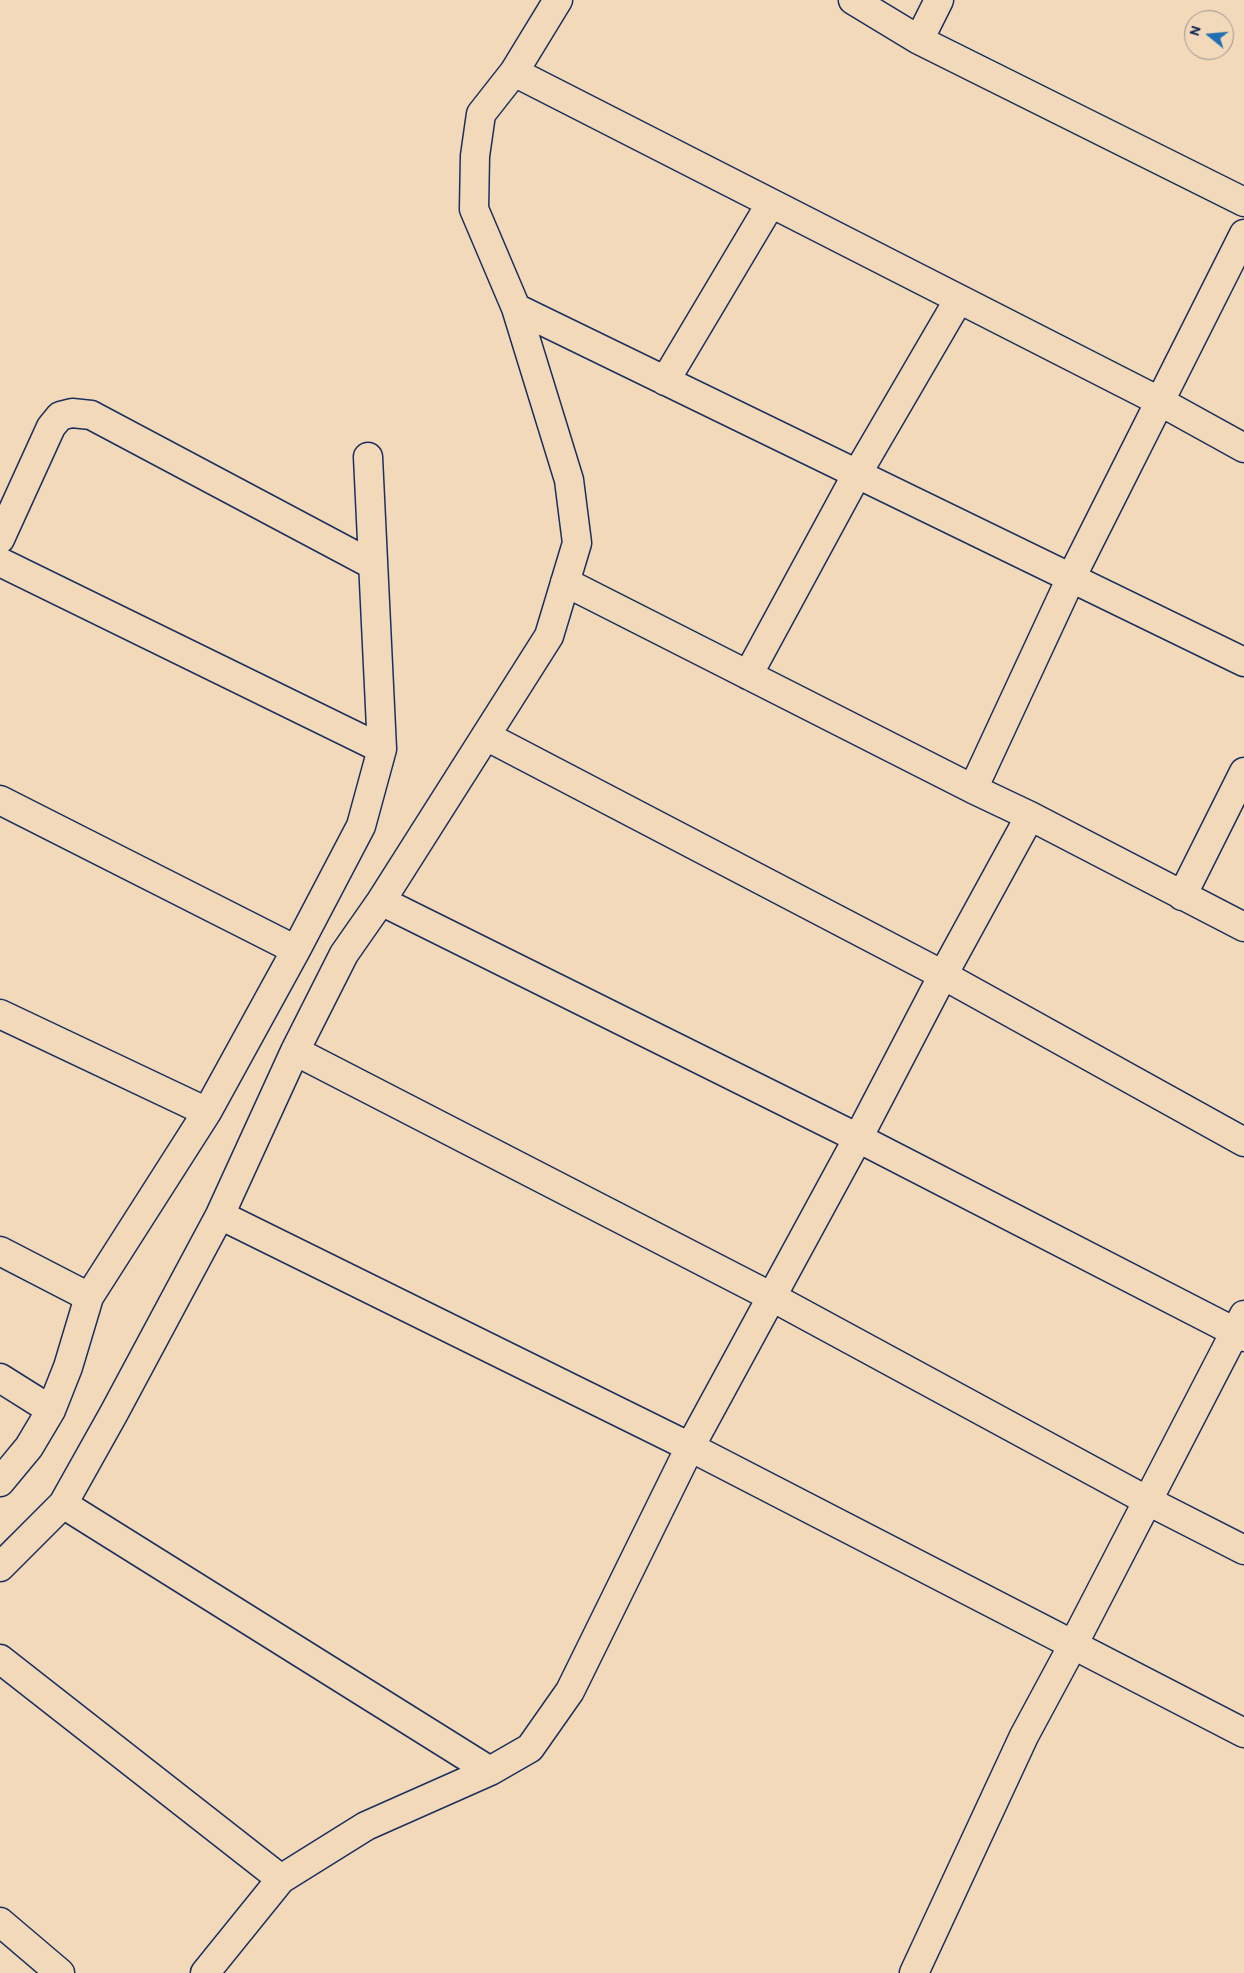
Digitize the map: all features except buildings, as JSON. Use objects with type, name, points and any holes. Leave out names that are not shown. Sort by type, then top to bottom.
[{"type":"street","points":[[0,1567],[63,1504],[220,1215],[295,1051],[344,954],[381,901],[549,636],[577,543],[569,480],[516,308],[474,209],[475,156],[481,114],[514,72],[558,0]]},
{"type":"street","points":[[853,0],[919,40],[1244,202]]},
{"type":"street","points":[[919,40],[940,0]]},
{"type":"street","points":[[514,72],[1159,401],[1244,448]]},
{"type":"street","points":[[665,381],[771,203]]},
{"type":"street","points":[[973,789],[1071,578],[1244,234]]},
{"type":"street","points":[[748,675],[857,474],[959,299]]},
{"type":"street","points":[[516,308],[1244,662]]},
{"type":"street","points":[[0,539],[51,427],[60,416],[72,412],[91,415],[373,565]]},
{"type":"street","points":[[0,1482],[28,1447],[51,1410],[68,1367],[89,1297],[207,1112],[296,950],[361,826],[382,749],[368,457]]},
{"type":"street","points":[[0,562],[382,749]]},
{"type":"street","points":[[566,582],[973,789],[1030,816],[1244,927]]},
{"type":"street","points":[[486,736],[943,975],[1244,1142]]},
{"type":"street","points":[[1182,896],[1244,772]]},
{"type":"street","points":[[0,800],[296,950]]},
{"type":"street","points":[[206,1973],[281,1879],[366,1826],[490,1771],[530,1748],[570,1691],[690,1447],[1030,816]]},
{"type":"street","points":[[381,901],[1241,1328],[1024,1736],[914,1973]]},
{"type":"street","points":[[0,1014],[207,1112]]},
{"type":"street","points":[[295,1051],[772,1296],[1148,1501],[1244,1550]]},
{"type":"street","points":[[220,1215],[690,1447],[1244,1733]]},
{"type":"street","points":[[0,1251],[89,1297]]},
{"type":"street","points":[[0,1378],[51,1410]]},
{"type":"street","points":[[63,1504],[490,1771]]},
{"type":"street","points":[[0,1659],[281,1879]]},
{"type":"street","points":[[0,1922],[60,1973]]}]
